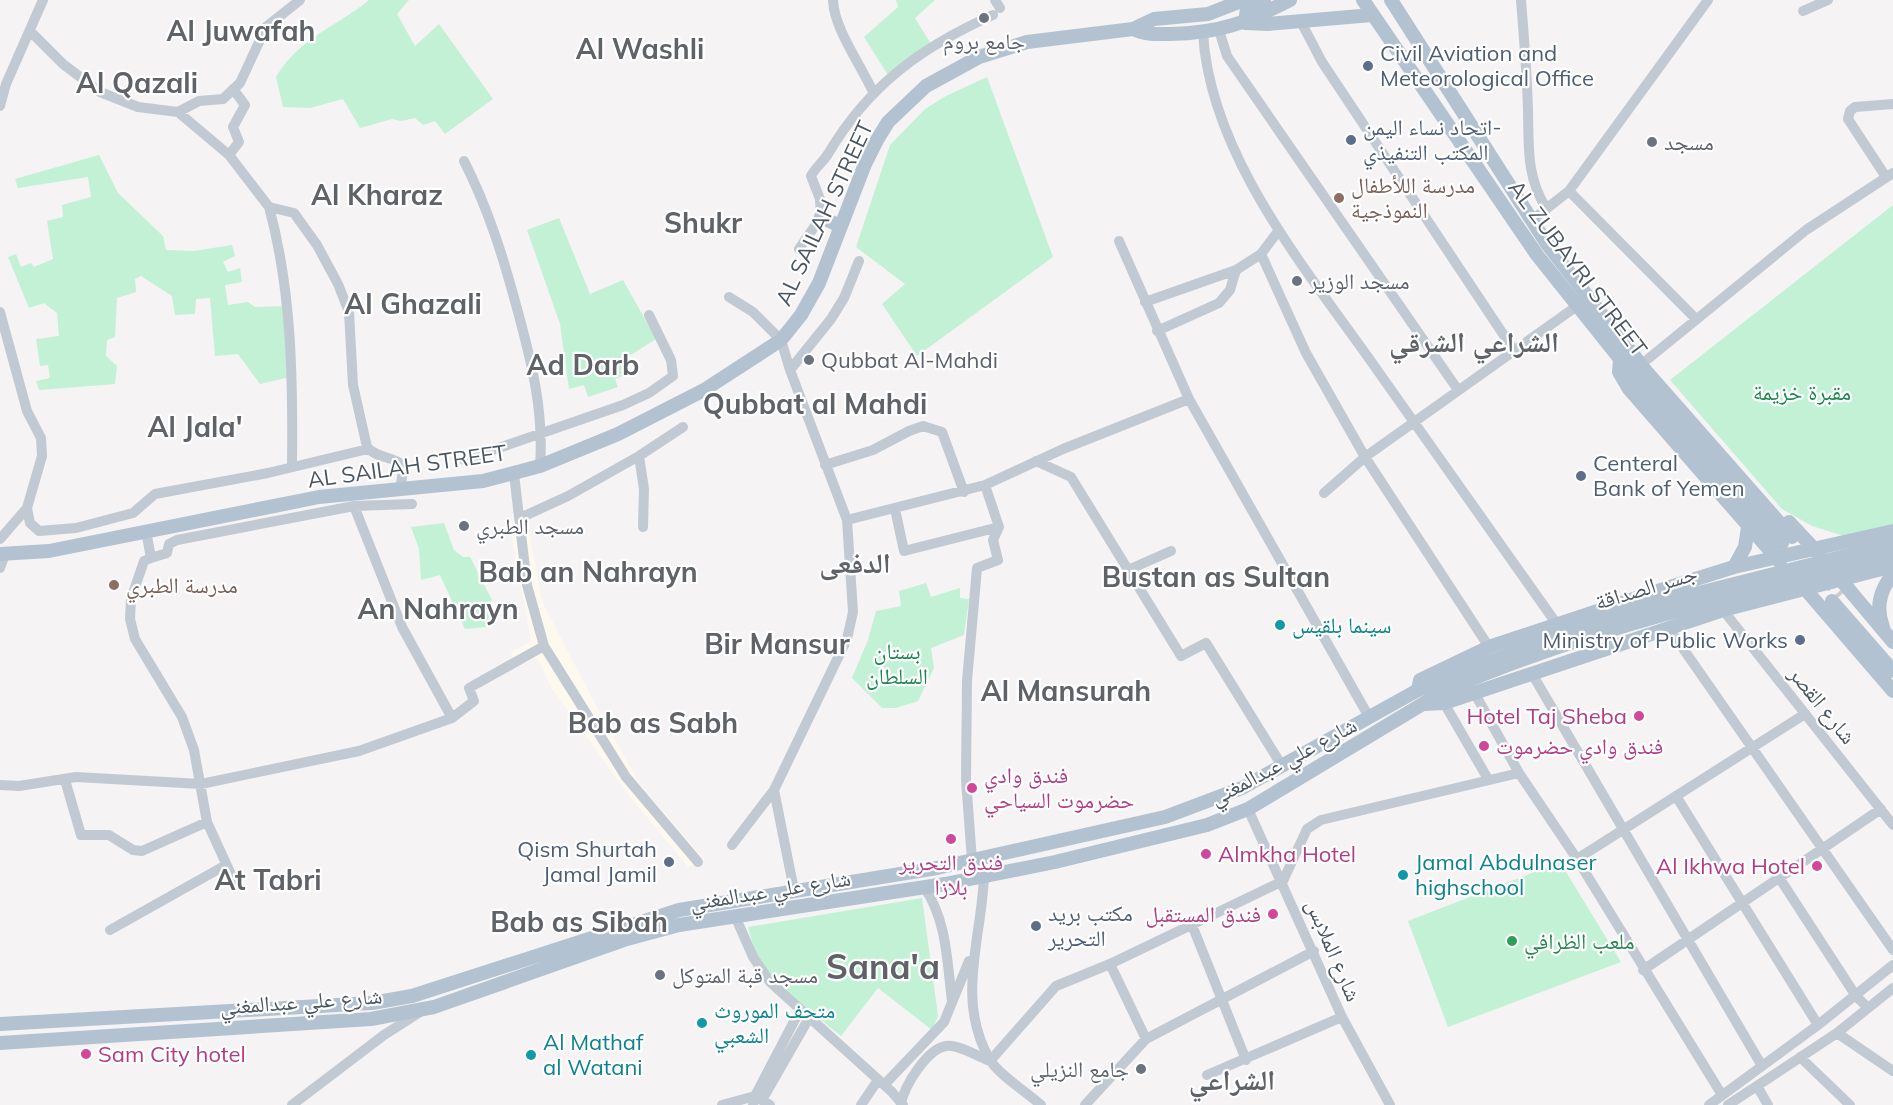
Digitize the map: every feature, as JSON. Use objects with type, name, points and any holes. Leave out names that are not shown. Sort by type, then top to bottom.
[{"type":"main road","points":[[1208,14],[1219,0]]},
{"type":"main road","name":"AL SAILAH STREET","points":[[2,554],[48,551],[319,498],[483,482],[540,466],[667,411],[731,374],[781,340],[801,315],[819,283],[840,226],[877,140],[888,122],[926,86],[979,57],[1027,42],[1133,29],[1155,20],[1208,14],[1244,0]]},
{"type":"main road","points":[[1264,0],[1247,8],[1245,23],[1268,24],[1372,15]]},
{"type":"main road","name":"AL SAILAH STREET","points":[[1133,29],[1151,34],[1203,33],[1245,23],[1290,0]]},
{"type":"main road","name":"AL ZUBAYRI STREET","points":[[1363,0],[1537,255],[1577,306],[1626,357],[1787,540]]},
{"type":"main road","name":"AL ZUBAYRI STREET","points":[[1391,0],[1547,244],[1626,357]]},
{"type":"main road","points":[[821,217],[840,226]]},
{"type":"main road","points":[[1889,637],[1648,359],[1626,357],[1619,372],[1629,389],[1893,691]]},
{"type":"main road","points":[[1734,567],[1745,547],[1748,526]]},
{"type":"main road","points":[[1418,690],[1420,680],[1489,647],[1556,623],[1734,567],[1893,531]]},
{"type":"main road","name":"جسر الصداقة","points":[[1418,690],[1488,662],[1659,603],[1893,544]]},
{"type":"main road","points":[[1805,589],[1814,548]]},
{"type":"main road","points":[[1776,558],[1840,579]]},
{"type":"main road","name":"جسر الصداقة","points":[[1443,696],[1497,669],[1664,614],[1893,558]]},
{"type":"main road","points":[[1443,696],[1474,692],[1723,610],[1893,566]]},
{"type":"main road","points":[[1889,637],[1878,607],[1881,594],[1893,574]]},
{"type":"main road","points":[[1893,655],[1837,598],[1893,671]]},
{"type":"main road","name":"شارع علي عبدالمغني","points":[[0,1024],[372,1003],[445,987],[680,910],[972,860],[1165,817],[1242,788],[1418,690]]},
{"type":"main road","name":"شارع علي عبدالمغني","points":[[0,1042],[371,1019],[427,1009],[627,939],[679,925],[924,887],[1167,837],[1248,808],[1425,704],[1443,696]]},
{"type":"main road","points":[[371,1019],[372,1003]]},
{"type":"street","points":[[0,106],[6,84],[43,0]]},
{"type":"street","points":[[178,112],[199,101],[223,99],[240,83],[266,27],[300,0]]},
{"type":"street","points":[[833,0],[833,8],[851,51],[873,92]]},
{"type":"street","points":[[1521,0],[1528,110],[1528,159],[1532,181],[1546,208]]},
{"type":"street","points":[[1532,220],[1569,191],[1708,0]]},
{"type":"street","points":[[1803,11],[1828,0]]},
{"type":"street","points":[[799,249],[821,217],[820,199],[811,176],[847,122],[873,92],[955,32],[996,8]]},
{"type":"street","points":[[1300,20],[1323,62],[1515,352]]},
{"type":"street","points":[[1219,30],[1227,56],[1458,390]]},
{"type":"street","points":[[30,31],[63,64],[100,92],[138,107],[178,112],[229,155],[269,207],[278,240],[290,349],[293,384],[292,467]]},
{"type":"street","points":[[1203,33],[1204,53],[1212,86],[1235,157],[1279,230],[1556,623]]},
{"type":"street","points":[[229,155],[238,142],[233,127],[244,105],[233,89]]},
{"type":"street","points":[[1648,359],[1806,230],[1890,175],[1848,119],[1850,111],[1855,107],[1893,104]]},
{"type":"street","points":[[464,161],[483,198],[496,234],[531,359],[543,432],[540,466]]},
{"type":"street","points":[[1569,191],[1696,319]]},
{"type":"street","points":[[269,207],[294,213],[317,245],[338,284],[349,312],[353,385],[368,449],[373,453],[397,459],[404,466],[400,489]]},
{"type":"street","points":[[1145,302],[1236,270],[1261,254],[1279,230]]},
{"type":"street","points":[[1119,241],[1189,399],[1369,717]]},
{"type":"street","points":[[1261,254],[1306,353],[1365,457],[1489,647]]},
{"type":"street","points":[[790,370],[831,320],[844,298],[859,261]]},
{"type":"street","points":[[1157,331],[1219,303],[1230,290],[1236,270]]},
{"type":"street","points":[[729,297],[753,312],[781,340],[790,370],[847,520],[853,612],[847,639],[774,790],[732,844]]},
{"type":"street","points":[[1324,493],[1365,457],[1577,306]]},
{"type":"street","points":[[0,312],[24,400],[41,438],[42,456],[27,508],[0,539]]},
{"type":"street","points":[[464,460],[630,402],[650,393],[673,376],[671,360],[650,315]]},
{"type":"street","points":[[847,520],[985,485],[1036,461],[1189,399]]},
{"type":"street","points":[[825,465],[873,450],[909,430],[923,426],[942,432],[964,492]]},
{"type":"street","points":[[520,518],[568,496],[639,456],[683,427]]},
{"type":"street","points":[[27,508],[30,523],[39,531],[76,528],[133,513],[155,494],[292,467],[368,449]]},
{"type":"street","points":[[639,456],[644,489],[643,527]]},
{"type":"street","points":[[1036,461],[1071,477],[1181,656],[1206,643],[1282,766]]},
{"type":"street","points":[[514,474],[527,585],[544,646],[626,777],[698,862]]},
{"type":"street","points":[[972,860],[966,780],[967,681],[977,568],[998,560],[993,540],[999,526],[985,485]]},
{"type":"street","points":[[235,883],[207,822],[194,750],[182,717],[135,639],[130,619],[132,599],[144,561],[167,553],[169,544],[177,540],[354,506],[412,504]]},
{"type":"street","points":[[354,506],[402,627],[452,718]]},
{"type":"street","points":[[895,509],[904,551],[999,526]]},
{"type":"street","points":[[146,531],[151,558]]},
{"type":"street","points":[[1128,570],[1171,551]]},
{"type":"street","points":[[0,568],[2,554]]},
{"type":"street","name":"شارع القصر","points":[[1723,610],[1893,825]]},
{"type":"street","points":[[1668,627],[1893,950]]},
{"type":"street","points":[[0,784],[20,786],[76,777],[201,784],[359,751],[452,718],[474,701],[470,688],[544,646]]},
{"type":"street","points":[[1531,672],[1762,1066]]},
{"type":"street","points":[[1474,692],[1519,773],[1577,859],[1643,970],[1725,1100]]},
{"type":"street","points":[[1443,696],[1488,779]]},
{"type":"street","points":[[1577,859],[1805,714]]},
{"type":"street","points":[[990,1061],[1056,986],[1110,964],[1283,881],[1307,829],[1321,820],[1519,773]]},
{"type":"street","points":[[65,780],[81,834],[109,835],[133,850],[142,851],[207,822]]},
{"type":"street","points":[[774,790],[794,890]]},
{"type":"street","points":[[1676,796],[1818,1025]]},
{"type":"street","name":"شارع الملابس","points":[[1248,808],[1283,881],[1342,1017],[1390,1105]]},
{"type":"street","points":[[1643,970],[1881,809]]},
{"type":"street","points":[[110,930],[226,865]]},
{"type":"street","points":[[984,876],[970,980],[977,1024],[990,1061]]},
{"type":"street","points":[[1780,879],[1856,996],[1868,1008]]},
{"type":"street","points":[[924,887],[934,900],[940,919],[953,1004]]},
{"type":"street","points":[[735,916],[761,970],[804,1014],[902,1104]]},
{"type":"street","points":[[1192,925],[1246,1060]]},
{"type":"street","points":[[861,1105],[938,1029],[953,1004],[974,946]]},
{"type":"street","points":[[1085,1105],[1146,1039],[1314,951]]},
{"type":"street","points":[[1110,964],[1146,1039]]},
{"type":"street","points":[[1725,1100],[1762,1066],[1856,996],[1893,965]]},
{"type":"street","points":[[1708,1105],[1757,1086],[1837,1033],[1893,988]]},
{"type":"street","points":[[292,1105],[384,1035],[427,1009]]},
{"type":"street","points":[[722,1105],[760,1101],[804,1014]]},
{"type":"street","points":[[1207,1075],[1342,1017]]},
{"type":"street","points":[[1837,1033],[1893,1071]]},
{"type":"street","points":[[902,1104],[904,1089],[911,1076],[941,1047],[952,1046],[990,1061],[1041,1105]]},
{"type":"street","points":[[1800,1058],[1850,1105]]},
{"type":"street","points":[[1757,1086],[1768,1105]]},
{"type":"shaded area","points":[[527,520],[542,601],[588,690],[639,783],[705,860],[688,867],[630,797],[552,689],[537,658],[519,666],[510,653],[531,641],[509,522]]},
{"type":"green space","points":[[369,0],[409,0],[397,14],[415,46],[439,24],[493,99],[445,134],[435,121],[423,125],[415,118],[401,121],[392,119],[360,128],[343,99],[310,108],[283,107],[276,77],[285,63],[307,42]]},
{"type":"green space","points":[[896,0],[935,0],[915,18],[931,44],[888,75],[864,37],[898,7]]},
{"type":"green space","points":[[987,77],[1053,257],[917,356],[882,304],[905,284],[856,247],[890,145],[925,109],[946,96]]},
{"type":"green space","points":[[99,155],[118,193],[163,236],[166,250],[194,251],[232,245],[235,256],[223,262],[228,272],[240,268],[242,282],[225,285],[228,305],[248,302],[255,307],[285,306],[290,377],[260,384],[238,354],[215,356],[210,298],[196,299],[195,314],[175,315],[172,296],[141,276],[135,279],[136,292],[117,298],[115,337],[107,340],[106,356],[117,366],[115,384],[39,390],[36,381],[50,378],[48,365],[40,366],[36,339],[59,336],[57,313],[44,303],[29,308],[8,257],[16,254],[21,267],[31,263],[34,267],[53,259],[47,221],[63,217],[62,205],[91,197],[88,177],[18,188],[15,179]]},
{"type":"green space","name":"مقبرة خزيمة","points":[[1893,205],[1893,526],[1844,536],[1812,526],[1782,509],[1670,380]]},
{"type":"green space","points":[[559,218],[590,294],[623,280],[656,339],[626,358],[631,373],[615,379],[618,387],[588,397],[584,385],[569,389],[560,324],[527,230]]},
{"type":"green space","points":[[444,523],[454,550],[463,557],[470,557],[492,600],[487,627],[465,629],[440,575],[421,580],[419,549],[411,527]]},
{"type":"green space","name":"بستان السلطان","points":[[926,583],[931,597],[960,588],[960,598],[969,599],[964,635],[931,648],[934,668],[918,701],[896,708],[882,708],[852,678],[868,640],[876,611],[901,606],[899,591]]},
{"type":"green space","name":"ملعب الظرافي","points":[[1560,862],[1621,962],[1448,1027],[1408,921]]},
{"type":"green space","points":[[922,898],[938,1016],[932,1030],[878,988],[841,1036],[774,982],[756,956],[748,927]]},
{"type":"tunnel","points":[[1825,576],[1841,595]]},
{"type":"place","name":"جامع بروم","points":[[984,18]]},
{"type":"place","name":"Civil Aviation and Meteorological Office","points":[[1368,66]]},
{"type":"place","name":"اتحاد نساء اليمن- المكتب التنفيذي","points":[[1351,140]]},
{"type":"place","name":"مسجد","points":[[1652,142]]},
{"type":"place","name":"مدرسة اللأطفال النموذجية","points":[[1339,198]]},
{"type":"place","name":"مسجد الوزير","points":[[1297,281]]},
{"type":"place","name":"Qubbat Al-Mahdi","points":[[809,360]]},
{"type":"place","name":"Centeral Bank of Yemen","points":[[1581,476]]},
{"type":"place","name":"مسجد الطبري","points":[[464,526]]},
{"type":"place","name":"مدرسة الطبري","points":[[114,585]]},
{"type":"place","name":"سينما بلقيس","points":[[1280,625]]},
{"type":"place","name":"Ministry of Public Works","points":[[1800,640]]},
{"type":"place","name":"Hotel Taj Sheba","points":[[1639,716]]},
{"type":"place","name":"فندق وادي حضرموت","points":[[1484,746]]},
{"type":"place","name":"فندق وادي حضرموت السياحي","points":[[972,788]]},
{"type":"place","name":"فندق التحرير بلازا","points":[[951,839]]},
{"type":"place","name":"Almkha Hotel","points":[[1206,854]]},
{"type":"place","name":"Qism Shurtah Jamal Jamil","points":[[669,862]]},
{"type":"place","name":"Al Ikhwa Hotel","points":[[1817,866]]},
{"type":"place","name":"Jamal Abdulnaser highschool","points":[[1403,875]]},
{"type":"place","name":"فندق المستقبل","points":[[1273,914]]},
{"type":"place","name":"مكتب بريد التحرير","points":[[1036,926]]},
{"type":"place","name":"ملعب الظرافي","points":[[1512,941]]},
{"type":"place","name":"مسجد قبة المتوكل","points":[[660,975]]},
{"type":"place","name":"متحف الموروث الشعبي","points":[[702,1023]]},
{"type":"place","name":"Sam City hotel","points":[[86,1054]]},
{"type":"place","name":"Al Mathaf al Watani","points":[[531,1055]]},
{"type":"place","name":"جامع النزيلي","points":[[1141,1069]]},
{"type":"district","name":"Al Juwafah","points":[[241,31]]},
{"type":"district","name":"Al Washli","points":[[640,49]]},
{"type":"district","name":"Al Qazali","points":[[137,83]]},
{"type":"district","name":"Al Kharaz","points":[[377,195]]},
{"type":"district","name":"Shukr","points":[[703,223]]},
{"type":"district","name":"Al Ghazali","points":[[413,304]]},
{"type":"district","name":"الشراعي الشرقي","points":[[1474,342]]},
{"type":"district","name":"Ad Darb","points":[[583,365]]},
{"type":"district","name":"Qubbat al Mahdi","points":[[815,404]]},
{"type":"district","name":"Al Jala'","points":[[195,427]]},
{"type":"district","name":"الدفعى","points":[[855,563]]},
{"type":"district","name":"Bab an Nahrayn","points":[[588,572]]},
{"type":"district","name":"Bustan as Sultan","points":[[1216,577]]},
{"type":"district","name":"An Nahrayn","points":[[438,609]]},
{"type":"district","name":"Bir Mansur","points":[[777,644]]},
{"type":"district","name":"Al Mansurah","points":[[1066,691]]},
{"type":"district","name":"Bab as Sabh","points":[[653,723]]},
{"type":"district","name":"At Tabri","points":[[268,880]]},
{"type":"district","name":"Bab as Sibah","points":[[579,922]]},
{"type":"district","name":"Sana'a","points":[[883,967]]},
{"type":"district","name":"الشراعي","points":[[1232,1080]]}]
